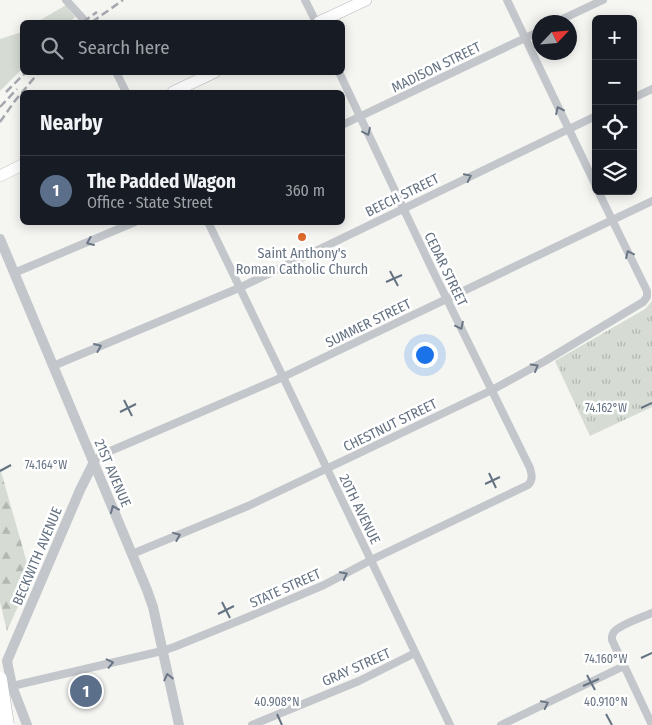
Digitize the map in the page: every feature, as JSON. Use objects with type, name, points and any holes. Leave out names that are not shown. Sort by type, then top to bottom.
[{"type":"highway","points":[[6,682],[7,725]]},
{"type":"main road","points":[[322,20],[366,0]]},
{"type":"main road","points":[[177,90],[209,75]]},
{"type":"main road","points":[[0,176],[20,166]]},
{"type":"street","points":[[66,0],[84,20]]},
{"type":"street","points":[[304,0],[317,20]]},
{"type":"street","points":[[507,0],[592,178]]},
{"type":"street","points":[[571,15],[603,0]]},
{"type":"street","name":"MADISON STREET","points":[[345,124],[532,35]]},
{"type":"street","points":[[118,75],[125,90]]},
{"type":"street","name":"CEDAR STREET","points":[[340,75],[530,468],[532,476]]},
{"type":"street","points":[[637,96],[652,89]]},
{"type":"street","name":"BEECH STREET","points":[[53,366],[239,288],[592,118]]},
{"type":"street","points":[[600,195],[612,220]]},
{"type":"street","name":"SUMMER STREET","points":[[94,462],[101,455],[284,377],[652,201]]},
{"type":"street","name":"CHESTNUT STREET","points":[[132,554],[248,506],[492,390],[545,362],[643,302],[647,298],[647,291],[612,220]]},
{"type":"street","points":[[14,273],[128,225]]},
{"type":"street","name":"20TH AVENUE","points":[[209,225],[450,725]]},
{"type":"street","name":"21ST AVENUE","points":[[0,239],[153,607],[179,725]]},
{"type":"street","name":"BECKWITH AVENUE","points":[[0,686],[8,662],[80,490],[94,462]]},
{"type":"street","name":"STATE STREET","points":[[0,686],[6,682],[162,651],[324,585],[371,560],[528,485],[531,482],[532,476]]},
{"type":"street","points":[[651,724],[612,640],[612,635],[620,627],[652,613]]},
{"type":"street","name":"GRAY STREET","points":[[252,725],[359,681],[415,653]]},
{"type":"street","points":[[8,662],[6,682],[27,725]]},
{"type":"street","points":[[501,725],[624,666]]},
{"type":"green space","points":[[66,5],[75,17],[72,20],[40,20]]},
{"type":"green space","points":[[20,33],[20,71],[0,91],[0,39]]},
{"type":"green space","points":[[652,301],[652,407],[590,436],[555,361],[645,309]]},
{"type":"green space","points":[[0,468],[31,577],[7,631],[0,602]]},
{"type":"railway","points":[[95,20],[123,0]]},
{"type":"railway","points":[[86,20],[97,12]]},
{"type":"railway","points":[[6,92],[23,75]]},
{"type":"railway","points":[[24,90],[36,75]]},
{"type":"railway","points":[[0,107],[17,89]]},
{"type":"railway","points":[[0,122],[20,95]]},
{"type":"place","name":"Saint Anthony's Roman Catholic Church","points":[[302,237]]},
{"type":"place","name":"The Padded Wagon","points":[[86,691]]}]
